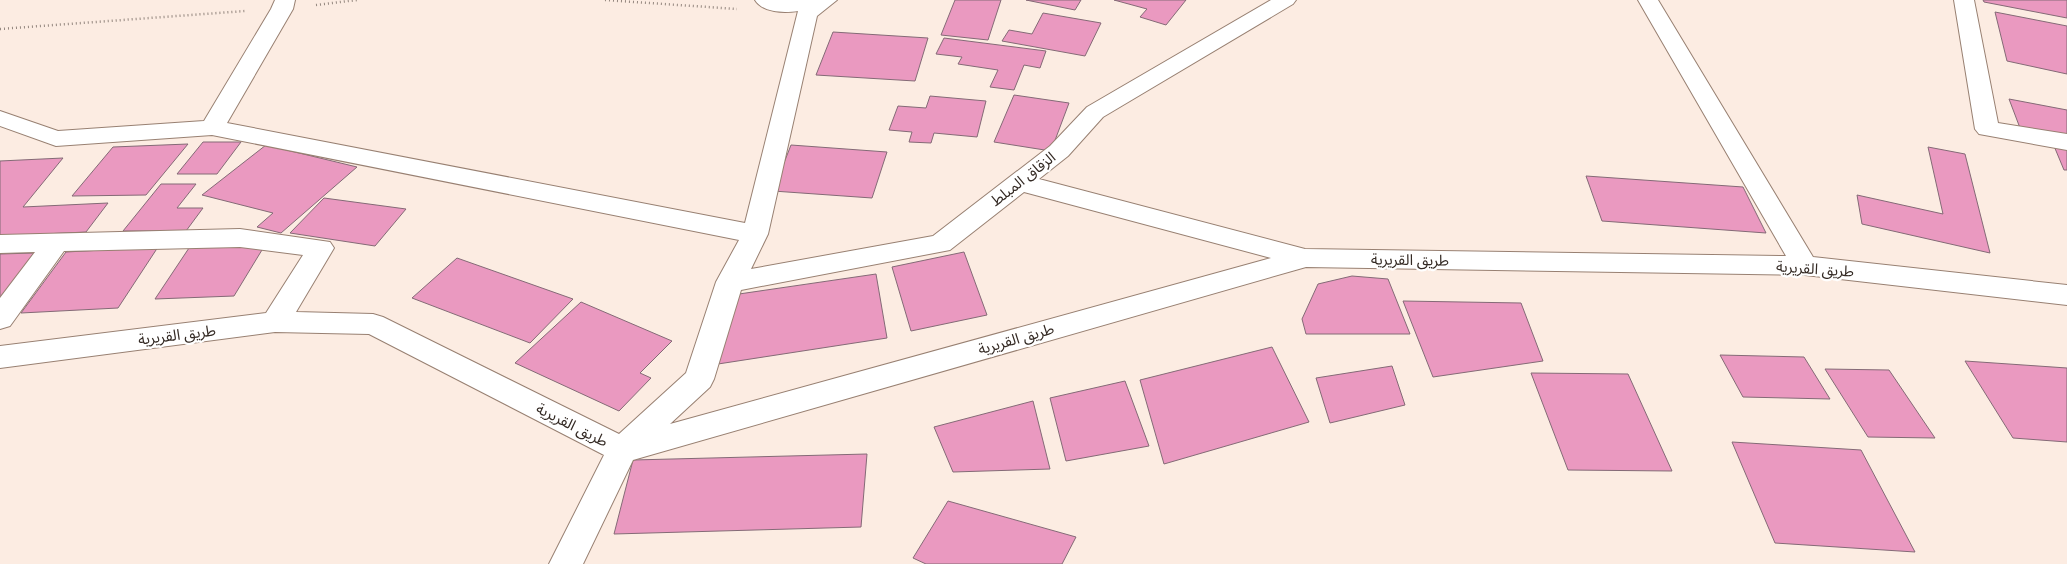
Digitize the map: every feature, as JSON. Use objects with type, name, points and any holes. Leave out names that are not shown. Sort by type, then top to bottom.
[{"type":"street","points":[[765,0],[771,4],[784,6],[831,0]]},
{"type":"street","points":[[566,564],[622,450],[699,379],[730,282],[755,234],[807,14],[824,0]]},
{"type":"street","name":"الزقاق المبلط","points":[[730,282],[941,244],[1059,151],[1095,112],[1286,0]]},
{"type":"street","points":[[1648,0],[1805,266]]},
{"type":"street","points":[[1964,0],[1987,129],[2067,142]]},
{"type":"street","points":[[212,128],[283,4]]},
{"type":"street","points":[[0,118],[56,139],[212,128],[755,234]]},
{"type":"street","points":[[1018,182],[1306,258]]},
{"type":"street","points":[[0,244],[240,238],[321,248],[276,322]]},
{"type":"street","points":[[0,319],[56,242]]},
{"type":"street","name":"طريق القريرية","points":[[0,357],[276,322],[373,324],[622,450],[1306,258],[1805,266],[2067,296]]},
{"type":"path","points":[[0,29],[283,4],[357,0]]},
{"type":"path","points":[[605,0],[740,9]]},
{"type":"building","points":[[955,0],[1001,0],[988,40],[941,35]]},
{"type":"building","points":[[1026,0],[1081,0],[1075,10]]},
{"type":"building","points":[[1114,0],[1186,0],[1166,25],[1140,17],[1147,9]]},
{"type":"building","points":[[1983,0],[2067,0],[2067,18],[1984,2]]},
{"type":"building","points":[[1995,12],[2067,26],[2067,74],[2007,61]]},
{"type":"building","points":[[1043,13],[1101,23],[1085,56],[1002,41],[1009,30],[1032,34]]},
{"type":"building","points":[[833,32],[928,38],[915,81],[816,75]]},
{"type":"building","points":[[944,38],[1046,51],[1040,68],[1024,65],[1014,90],[990,87],[998,70],[958,64],[962,57],[936,54]]},
{"type":"building","points":[[1014,95],[1069,103],[1051,151],[994,142]]},
{"type":"building","points":[[930,96],[986,101],[977,137],[934,133],[931,143],[909,142],[912,132],[889,130],[898,106],[926,108]]},
{"type":"building","points":[[2009,99],[2067,110],[2067,137],[2020,128]]},
{"type":"building","points":[[203,142],[241,142],[217,174],[177,174]]},
{"type":"building","points":[[188,144],[146,195],[72,196],[113,147]]},
{"type":"building","points":[[266,145],[357,167],[281,233],[257,227],[273,213],[202,195]]},
{"type":"building","points":[[791,145],[887,152],[872,198],[773,191]]},
{"type":"building","points":[[2054,146],[2067,149],[2067,170],[2064,170]]},
{"type":"building","points":[[1928,147],[1965,154],[1990,253],[1862,224],[1857,195],[1943,214]]},
{"type":"building","points":[[63,158],[23,207],[108,203],[86,232],[0,236],[0,161]]},
{"type":"building","points":[[1586,176],[1743,187],[1766,233],[1602,221]]},
{"type":"building","points":[[161,184],[196,184],[177,208],[203,208],[186,231],[123,231]]},
{"type":"building","points":[[324,198],[406,209],[375,246],[290,233]]},
{"type":"building","points":[[265,245],[234,296],[155,299],[189,248]]},
{"type":"building","points":[[158,247],[118,308],[21,313],[66,252]]},
{"type":"building","points":[[964,252],[987,315],[911,331],[892,267]]},
{"type":"building","points":[[34,253],[0,299],[0,254]]},
{"type":"building","points":[[457,258],[573,299],[530,343],[412,298]]},
{"type":"building","points":[[876,274],[887,338],[705,366],[739,294]]},
{"type":"building","points":[[1352,276],[1388,279],[1410,334],[1306,334],[1302,319],[1318,284]]},
{"type":"building","points":[[1403,301],[1521,303],[1543,361],[1433,377]]},
{"type":"building","points":[[581,302],[672,341],[640,373],[651,378],[619,411],[515,363]]},
{"type":"building","points":[[1272,347],[1309,422],[1164,464],[1140,380]]},
{"type":"building","points":[[1720,355],[1804,357],[1830,399],[1743,397]]},
{"type":"building","points":[[1965,361],[2067,368],[2067,442],[2013,438]]},
{"type":"building","points":[[1392,366],[1405,405],[1330,423],[1316,378]]},
{"type":"building","points":[[1825,369],[1889,370],[1935,438],[1868,437]]},
{"type":"building","points":[[1531,373],[1628,374],[1672,471],[1568,470]]},
{"type":"building","points":[[1125,381],[1149,446],[1066,461],[1050,398]]},
{"type":"building","points":[[1033,401],[1050,469],[953,472],[934,427]]},
{"type":"building","points":[[1732,442],[1861,450],[1915,552],[1775,543]]},
{"type":"building","points":[[867,454],[861,527],[614,534],[633,460]]},
{"type":"building","points":[[948,501],[1076,537],[1062,564],[926,564],[913,558]]}]
